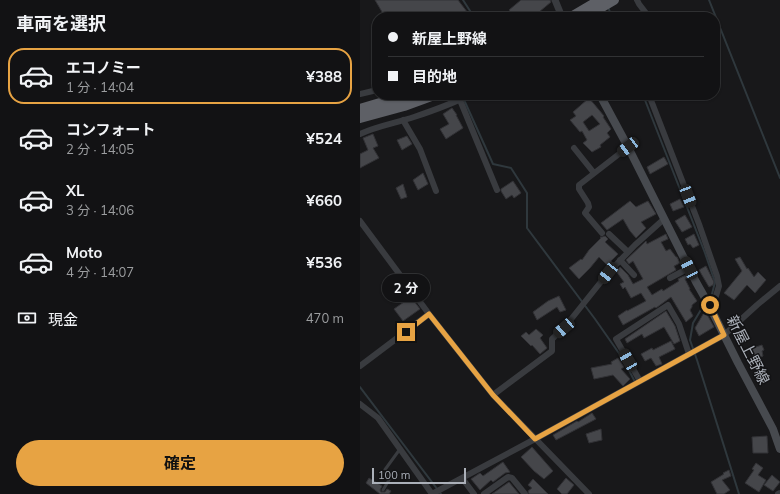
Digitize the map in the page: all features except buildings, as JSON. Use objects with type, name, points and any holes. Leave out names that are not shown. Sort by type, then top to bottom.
[{"type":"highway","points":[[588,12],[601,8],[614,0]]},
{"type":"highway","points":[[360,109],[390,100]]},
{"type":"highway","points":[[360,118],[420,100]]},
{"type":"main road","name":"新屋上野線","points":[[603,100],[689,268],[710,305],[738,363],[773,429],[780,448]]},
{"type":"street","points":[[555,0],[560,12]]},
{"type":"street","points":[[637,0],[646,12]]},
{"type":"street","points":[[360,94],[372,91]]},
{"type":"street","points":[[360,134],[415,117],[460,100],[497,190]]},
{"type":"street","points":[[651,100],[699,224],[717,276],[719,286],[715,299],[710,305]]},
{"type":"street","points":[[404,120],[420,149],[436,191]]},
{"type":"street","points":[[602,233],[585,213],[589,207],[579,189],[579,185],[628,147]]},
{"type":"street","points":[[574,148],[594,173]]},
{"type":"street","points":[[493,395],[552,351],[552,339],[564,328],[608,273],[628,252],[664,219]]},
{"type":"street","points":[[360,221],[429,314],[493,395],[589,494]]},
{"type":"street","points":[[609,234],[628,252]]},
{"type":"street","points":[[620,260],[634,275]]},
{"type":"street","points":[[670,278],[689,268]]},
{"type":"street","points":[[360,404],[378,418],[432,494],[724,335],[757,305],[780,287]]},
{"type":"street","points":[[640,381],[616,339],[668,305],[680,324],[689,354]]},
{"type":"street","points":[[360,366],[429,314]]},
{"type":"street","points":[[484,494],[508,477],[512,478],[525,494]]},
{"type":"street","points":[[462,478],[474,494]]},
{"type":"lane","points":[[383,490],[389,480],[384,470],[400,449]]},
{"type":"waterway","points":[[463,0],[471,12]]},
{"type":"waterway","points":[[709,0],[714,12]]},
{"type":"waterway","points":[[608,7],[610,12]]},
{"type":"waterway","points":[[720,28],[780,178]]},
{"type":"waterway","points":[[645,100],[715,282],[712,294],[708,299]]},
{"type":"waterway","points":[[465,102],[493,164],[511,168],[527,193],[527,228],[595,319],[623,359],[634,380]]},
{"type":"waterway","points":[[705,303],[693,323],[690,340],[739,494]]},
{"type":"waterway","points":[[360,387],[441,494]]},
{"type":"route","points":[[406,332],[429,314],[493,395],[535,439],[724,335],[710,305]]}]
